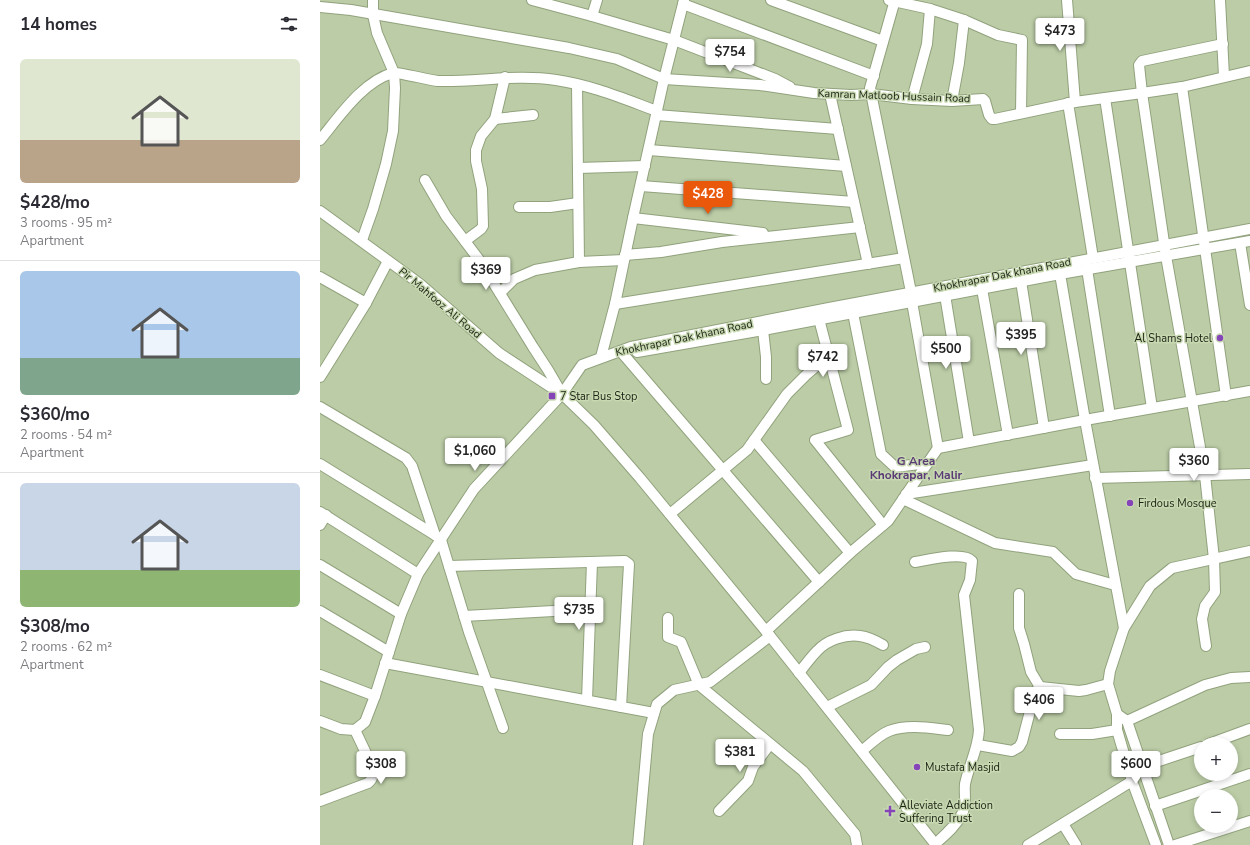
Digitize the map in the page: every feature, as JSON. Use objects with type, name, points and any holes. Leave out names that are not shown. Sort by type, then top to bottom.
[{"type":"street","points":[[362,240],[386,164],[393,131],[395,88],[394,73],[377,33],[373,14],[373,0]]},
{"type":"street","points":[[532,0],[573,10],[674,40],[775,79],[795,90]]},
{"type":"street","points":[[573,10],[574,0]]},
{"type":"street","points":[[592,16],[597,0]]},
{"type":"street","points":[[771,0],[883,41]]},
{"type":"street","points":[[1069,0],[1071,103],[1093,258]]},
{"type":"street","points":[[1220,0],[1224,76]]},
{"type":"street","points":[[938,448],[912,297],[870,88],[893,1],[964,20],[998,35],[1022,40],[1021,113]]},
{"type":"street","points":[[320,721],[341,729],[355,730],[365,722],[375,696],[401,614],[418,574],[438,538],[474,489],[562,394],[582,365],[601,357],[615,304],[664,79],[683,2],[874,76]]},
{"type":"street","name":"Kamran Matloob Hussain Road","points":[[320,7],[350,10],[569,48],[617,59],[664,79],[760,85],[830,94],[871,94],[912,99],[952,101],[983,99],[992,119],[1071,103],[1182,87],[1250,71]]},
{"type":"street","points":[[912,99],[927,44],[930,10]]},
{"type":"street","points":[[952,101],[959,63],[964,20]]},
{"type":"street","points":[[1206,646],[1202,618],[1205,606],[1215,592],[1214,559],[1205,475],[1166,256],[1139,65],[1142,61],[1223,44]]},
{"type":"street","points":[[320,140],[341,114],[364,90],[379,80],[394,73],[438,81],[478,80],[505,77],[555,80],[595,89],[657,113],[838,129]]},
{"type":"street","points":[[465,241],[483,226],[482,189],[476,161],[476,150],[481,136],[495,119],[505,77]]},
{"type":"street","points":[[577,84],[579,262]]},
{"type":"street","points":[[1182,87],[1226,396]]},
{"type":"street","points":[[830,94],[868,264]]},
{"type":"street","points":[[1104,98],[1152,408]]},
{"type":"street","points":[[495,119],[533,115]]},
{"type":"street","points":[[649,150],[846,166]]},
{"type":"street","points":[[578,168],[645,166]]},
{"type":"street","points":[[425,180],[446,216],[480,261],[562,394],[594,425],[670,514],[799,672],[935,844],[952,829],[962,815],[965,802],[965,784],[978,744],[979,730],[964,595],[970,580],[972,561],[968,558],[947,556],[915,562]]},
{"type":"street","points":[[641,186],[854,202]]},
{"type":"street","points":[[519,207],[550,207],[578,203]]},
{"type":"street","name":"Pir Mahfooz Ali Road","points":[[320,211],[362,240],[420,284],[499,353],[562,394]]},
{"type":"street","points":[[633,218],[781,236]]},
{"type":"street","points":[[500,293],[514,279],[535,270],[579,262],[625,258],[694,246],[860,227]]},
{"type":"street","name":"Khokhrapar Dak khana Road","points":[[601,357],[631,347],[912,297],[1093,258],[1250,229]]},
{"type":"street","points":[[1245,242],[1250,305]]},
{"type":"street","name":"Khokhrapar Dak khana Road","points":[[601,357],[655,350],[819,320],[853,313],[912,297],[945,295],[982,289],[1087,269],[1245,242]]},
{"type":"street","points":[[615,304],[904,258]]},
{"type":"street","points":[[320,377],[366,303],[388,261]]},
{"type":"street","points":[[1087,269],[1110,416]]},
{"type":"street","points":[[1060,274],[1095,478],[1124,628]]},
{"type":"street","points":[[320,277],[366,303]]},
{"type":"street","points":[[1021,281],[1044,428]]},
{"type":"street","points":[[982,289],[1008,435]]},
{"type":"street","points":[[945,295],[969,442]]},
{"type":"street","points":[[853,313],[881,454],[895,467],[928,462]]},
{"type":"street","points":[[819,320],[848,430],[815,440],[883,525]]},
{"type":"street","points":[[763,330],[766,357],[766,379]]},
{"type":"street","points":[[623,354],[819,582]]},
{"type":"street","points":[[670,514],[747,450],[787,394],[828,356]]},
{"type":"street","points":[[638,845],[648,734],[657,704],[674,690],[710,682],[768,634],[819,582],[888,521],[938,448],[1250,391]]},
{"type":"street","points":[[320,407],[406,458],[412,466],[449,566],[464,616],[502,728]]},
{"type":"street","points":[[754,440],[850,553]]},
{"type":"street","points":[[320,464],[438,538]]},
{"type":"street","points":[[905,497],[1093,465]]},
{"type":"street","points":[[1095,478],[1250,474]]},
{"type":"street","points":[[905,497],[995,543],[1053,552],[1076,574],[1115,585]]},
{"type":"street","points":[[320,525],[323,513],[418,574]]},
{"type":"street","points":[[1156,845],[1132,781],[1117,730],[1117,714],[1108,684],[1110,671],[1124,628],[1150,586],[1172,568],[1250,552]]},
{"type":"street","points":[[449,566],[625,561],[629,564],[621,707]]},
{"type":"street","points":[[587,700],[592,562]]},
{"type":"street","points":[[320,565],[401,614]]},
{"type":"street","points":[[1019,594],[1019,628],[1031,672],[1040,687]]},
{"type":"street","points":[[464,616],[590,609]]},
{"type":"street","points":[[320,611],[389,652]]},
{"type":"street","points":[[668,618],[668,637],[681,642],[699,685],[803,771],[854,834],[857,845]]},
{"type":"street","points":[[799,672],[817,650],[826,643],[836,639],[849,636],[861,636],[883,645]]},
{"type":"street","points":[[827,707],[871,685],[897,660],[916,649],[925,647]]},
{"type":"street","points":[[385,663],[654,713]]},
{"type":"street","points":[[320,675],[375,696]]},
{"type":"street","points":[[1127,721],[1212,683],[1231,678],[1250,677]]},
{"type":"street","points":[[1040,687],[1079,691],[1108,684]]},
{"type":"street","points":[[978,744],[1012,751],[1019,747],[1022,742],[1035,692],[1040,687]]},
{"type":"street","points":[[1117,714],[1127,721],[1168,845]]},
{"type":"street","points":[[862,751],[888,732],[895,729],[926,728],[948,730]]},
{"type":"street","points":[[1228,737],[1250,729]]},
{"type":"street","points":[[320,801],[368,783],[371,780],[373,768],[355,730]]},
{"type":"street","points":[[1060,734],[1092,734],[1117,730]]},
{"type":"street","points":[[719,811],[748,781],[753,767],[770,744]]},
{"type":"street","points":[[1130,770],[1194,749]]},
{"type":"street","points":[[1155,806],[1250,774]]},
{"type":"street","points":[[1028,845],[1132,781]]},
{"type":"street","points":[[1175,845],[1250,821]]},
{"type":"street","points":[[1063,824],[1076,845]]},
{"type":"place","name":"Al Shams Hotel","points":[[1220,338]]},
{"type":"place","name":"7 Star Bus Stop","points":[[552,396]]},
{"type":"place","name":"Firdous Mosque","points":[[1130,503]]},
{"type":"place","name":"Mustafa Masjid","points":[[917,767]]},
{"type":"place","name":"Alleviate Addiction Suffering Trust","points":[[890,811]]},
{"type":"district","name":"G Area Khokrapar, Malir","points":[[916,468]]}]
